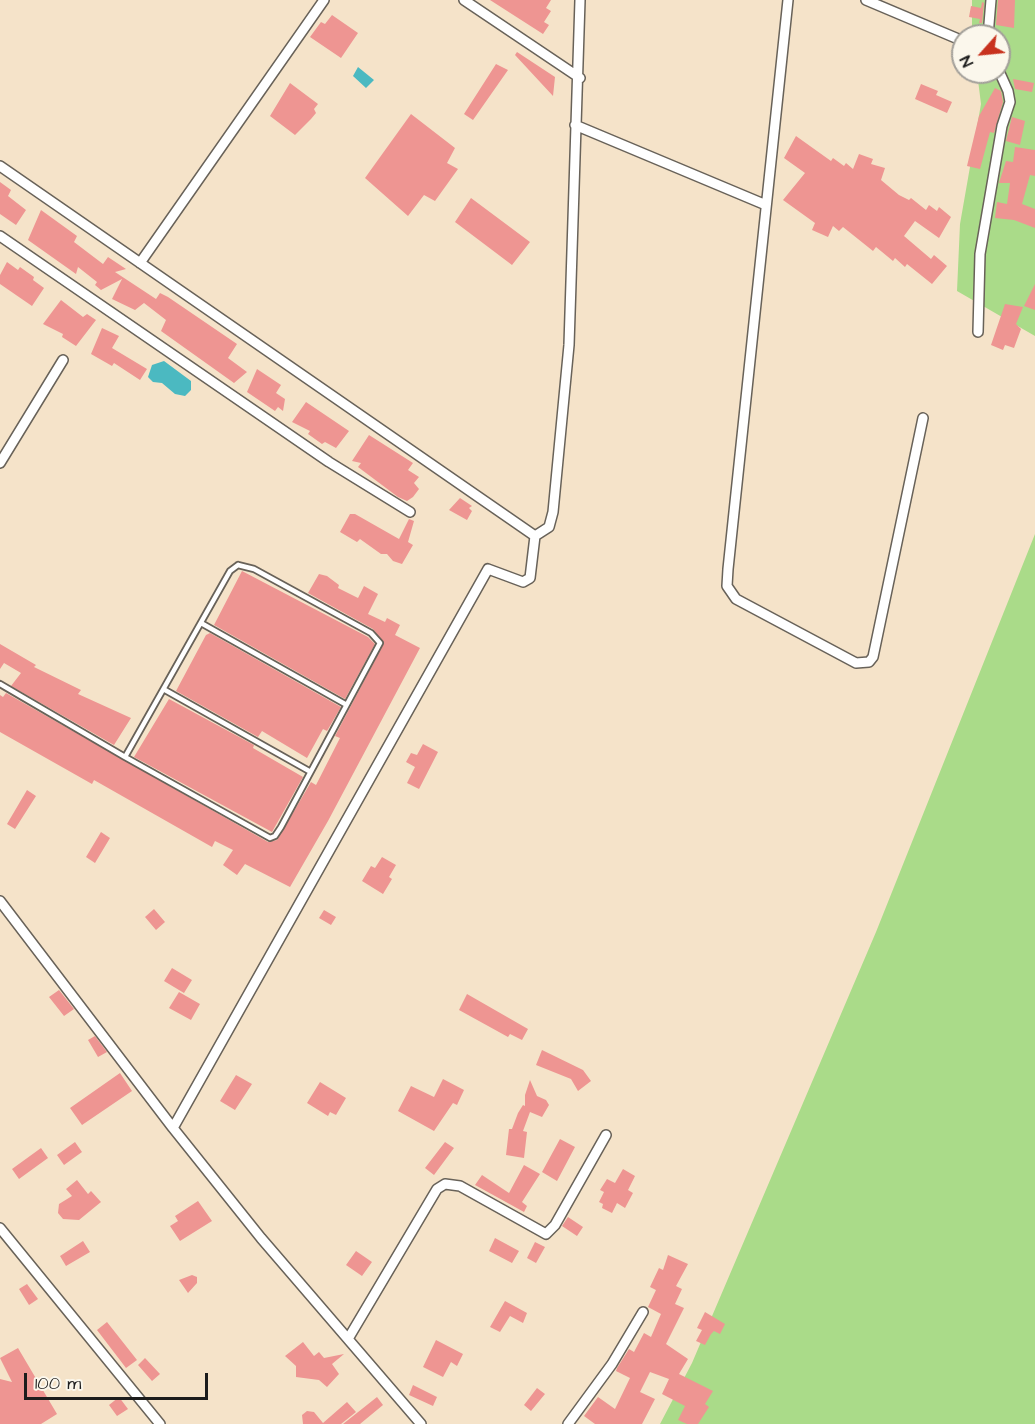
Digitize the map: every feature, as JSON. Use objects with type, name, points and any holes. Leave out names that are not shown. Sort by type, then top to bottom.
[{"type":"street","points":[[140,263],[324,0]]},
{"type":"street","points":[[464,0],[580,78]]},
{"type":"street","points":[[535,536],[549,527],[553,512],[567,369],[575,125],[580,78],[580,0]]},
{"type":"street","points":[[788,0],[727,586],[736,599],[856,663],[868,662],[873,657],[923,418]]},
{"type":"street","points":[[866,0],[951,36]]},
{"type":"street","points":[[989,24],[991,0]]},
{"type":"street","points":[[978,332],[980,254],[1002,126],[1010,102],[1005,84]]},
{"type":"street","points":[[575,125],[766,205]]},
{"type":"street","points":[[0,166],[535,536]]},
{"type":"street","points":[[0,236],[329,462],[410,512]]},
{"type":"street","points":[[0,463],[63,360]]},
{"type":"street","points":[[172,1128],[488,569],[523,582],[530,578],[535,536]]},
{"type":"street","points":[[0,901],[172,1128],[261,1238],[421,1424]]},
{"type":"street","points":[[348,1339],[437,1189],[445,1184],[460,1186],[546,1234],[555,1225],[606,1134]]},
{"type":"street","points":[[0,1228],[160,1424]]},
{"type":"street","points":[[568,1424],[612,1364],[643,1312]]},
{"type":"lane","points":[[0,684],[125,757],[270,838],[281,827],[345,704],[380,643],[371,633],[246,565],[238,565],[230,571],[165,690],[125,757]]},
{"type":"lane","points":[[201,623],[345,704]]},
{"type":"lane","points":[[165,690],[309,771]]},
{"type":"green space","points":[[972,0],[1035,0],[1035,336],[957,291],[960,224],[981,104],[978,84],[1011,84],[1011,24],[972,24]]},
{"type":"green space","points":[[1035,534],[1035,1424],[660,1424],[692,1363],[876,932]]},
{"type":"water","points":[[358,67],[374,80],[366,88],[353,76]]},
{"type":"water","points":[[164,361],[191,381],[191,390],[185,396],[175,394],[162,383],[153,382],[148,377],[152,365]]},
{"type":"building","points":[[490,0],[551,0],[546,8],[551,11],[544,22],[549,25],[543,34]]},
{"type":"building","points":[[998,0],[1015,0],[1014,28],[1011,28],[1011,24],[996,24]]},
{"type":"building","points":[[982,2],[984,3],[982,23],[979,23],[980,19],[969,17],[971,6],[981,8]]},
{"type":"building","points":[[332,15],[358,33],[341,58],[310,37],[321,22],[325,24]]},
{"type":"building","points":[[517,52],[555,77],[553,96],[515,55]]},
{"type":"building","points":[[496,64],[508,70],[473,120],[464,114]]},
{"type":"building","points":[[1013,79],[1034,83],[1032,92],[1015,89]]},
{"type":"building","points":[[290,83],[318,104],[314,109],[316,113],[295,135],[270,116]]},
{"type":"building","points":[[921,84],[938,91],[936,95],[952,102],[947,113],[915,99]]},
{"type":"building","points":[[995,88],[1001,91],[1003,102],[994,133],[990,132],[980,169],[967,166],[979,116]]},
{"type":"building","points":[[411,114],[455,148],[447,163],[458,169],[435,201],[424,195],[408,216],[365,178]]},
{"type":"building","points":[[1012,117],[1025,121],[1020,145],[1006,141]]},
{"type":"building","points":[[796,136],[831,161],[833,158],[844,166],[846,163],[853,169],[859,154],[873,159],[871,164],[885,168],[881,180],[899,195],[909,200],[911,198],[926,210],[929,205],[937,211],[939,207],[951,217],[939,238],[915,221],[904,236],[931,259],[934,255],[947,266],[932,284],[907,264],[905,267],[895,258],[893,261],[876,247],[873,251],[843,227],[839,231],[833,226],[828,237],[812,230],[815,223],[783,200],[805,173],[784,158]]},
{"type":"building","points":[[1015,147],[1035,150],[1035,176],[1030,175],[1022,204],[1035,209],[1035,228],[1014,220],[995,218],[997,202],[1007,204],[1010,183],[999,183],[1006,161],[1013,162]]},
{"type":"building","points":[[0,182],[11,190],[8,196],[26,210],[16,225],[0,214]]},
{"type":"building","points":[[471,198],[530,242],[512,265],[455,222]]},
{"type":"building","points":[[41,210],[77,236],[74,242],[103,264],[108,257],[126,269],[115,272],[156,299],[160,293],[168,297],[237,344],[228,358],[247,372],[234,383],[161,331],[166,320],[144,303],[135,310],[112,299],[122,279],[101,290],[95,285],[97,282],[78,267],[76,274],[28,240]]},
{"type":"building","points":[[7,262],[18,270],[20,267],[44,288],[32,306],[0,284],[0,275]]},
{"type":"building","points":[[1035,284],[1035,310],[1024,306]]},
{"type":"building","points":[[61,300],[83,317],[87,314],[96,320],[76,346],[62,337],[63,334],[43,324]]},
{"type":"building","points":[[1005,304],[1023,307],[1016,324],[1021,329],[1014,348],[1005,345],[1003,350],[991,345]]},
{"type":"building","points":[[102,328],[119,336],[112,348],[147,369],[140,380],[114,363],[112,366],[91,354]]},
{"type":"building","points":[[257,369],[281,385],[276,393],[285,399],[283,411],[278,407],[275,411],[247,392]]},
{"type":"building","points":[[306,402],[349,431],[336,448],[325,442],[322,444],[308,434],[310,431],[292,422]]},
{"type":"building","points":[[369,435],[413,463],[408,470],[419,477],[414,483],[419,489],[407,501],[398,497],[358,467],[361,463],[352,461]]},
{"type":"building","points":[[460,498],[472,506],[469,508],[472,511],[467,520],[449,510]]},
{"type":"building","points":[[350,514],[355,514],[399,539],[409,519],[414,521],[408,542],[413,545],[402,564],[393,561],[387,554],[381,554],[360,539],[357,542],[340,532]]},
{"type":"building","points":[[242,571],[368,637],[375,644],[345,699],[214,625]]},
{"type":"building","points":[[319,574],[327,576],[339,585],[338,588],[358,598],[364,586],[378,594],[368,614],[385,622],[387,618],[400,625],[395,635],[420,648],[328,821],[290,887],[245,864],[237,875],[223,865],[233,850],[215,841],[212,847],[94,780],[92,784],[0,732],[0,695],[3,697],[6,693],[268,842],[277,840],[311,782],[316,785],[340,738],[335,736],[384,643],[373,629],[308,593]]},
{"type":"building","points":[[210,633],[341,707],[327,731],[323,729],[307,758],[262,731],[258,737],[176,691],[206,635]]},
{"type":"building","points":[[0,644],[36,665],[34,667],[81,690],[78,694],[131,718],[114,745],[11,686],[21,673],[4,663],[0,669]]},
{"type":"building","points":[[169,699],[254,745],[253,748],[303,777],[272,832],[134,757]]},
{"type":"building","points":[[423,744],[438,752],[419,789],[407,783],[415,767],[406,762],[411,753],[417,755]]},
{"type":"building","points":[[27,790],[36,796],[15,829],[7,824]]},
{"type":"building","points":[[101,832],[110,838],[95,863],[86,857]]},
{"type":"building","points":[[382,857],[396,865],[389,877],[392,879],[383,894],[362,881],[371,866],[375,868]]},
{"type":"building","points":[[154,909],[165,922],[156,930],[145,917]]},
{"type":"building","points":[[324,910],[336,917],[331,925],[319,918]]},
{"type":"building","points":[[172,968],[192,980],[184,993],[164,981]]},
{"type":"building","points":[[59,990],[74,1009],[64,1016],[49,997]]},
{"type":"building","points":[[179,992],[200,1004],[191,1020],[169,1008]]},
{"type":"building","points":[[467,994],[528,1029],[522,1040],[510,1034],[508,1037],[459,1010]]},
{"type":"building","points":[[95,1036],[107,1052],[98,1057],[88,1040]]},
{"type":"building","points":[[542,1050],[583,1070],[591,1081],[578,1091],[571,1079],[536,1065]]},
{"type":"building","points":[[120,1073],[132,1091],[82,1125],[70,1108]]},
{"type":"building","points":[[236,1075],[252,1084],[235,1110],[220,1101]]},
{"type":"building","points":[[443,1079],[464,1090],[457,1105],[453,1103],[434,1131],[398,1111],[411,1086],[434,1097]]},
{"type":"building","points":[[530,1080],[537,1096],[546,1100],[549,1105],[542,1117],[530,1112],[523,1131],[527,1132],[524,1158],[506,1155],[509,1129],[512,1129],[518,1113],[523,1105],[525,1106],[525,1095]]},
{"type":"building","points":[[320,1082],[346,1098],[336,1115],[330,1112],[328,1116],[307,1103]]},
{"type":"building","points":[[560,1139],[575,1147],[557,1181],[542,1172]]},
{"type":"building","points":[[75,1142],[82,1152],[64,1165],[57,1155]]},
{"type":"building","points":[[445,1142],[454,1148],[434,1175],[425,1168]]},
{"type":"building","points":[[41,1148],[48,1158],[19,1179],[12,1169]]},
{"type":"building","points":[[524,1165],[540,1174],[522,1202],[527,1206],[524,1212],[475,1185],[482,1175],[509,1193]]},
{"type":"building","points":[[623,1169],[635,1176],[628,1190],[633,1193],[625,1208],[617,1203],[612,1213],[602,1208],[603,1204],[599,1202],[604,1192],[600,1190],[607,1179],[615,1183]]},
{"type":"building","points":[[77,1180],[88,1194],[91,1191],[101,1202],[79,1220],[63,1219],[58,1213],[59,1204],[72,1196],[66,1189]]},
{"type":"building","points":[[198,1201],[212,1221],[180,1241],[170,1226],[178,1221],[175,1216]]},
{"type":"building","points":[[568,1217],[583,1227],[577,1236],[562,1226]]},
{"type":"building","points":[[495,1238],[519,1251],[512,1263],[489,1251]]},
{"type":"building","points":[[83,1241],[90,1252],[66,1266],[60,1256]]},
{"type":"building","points":[[535,1242],[545,1247],[536,1263],[527,1258]]},
{"type":"building","points":[[356,1251],[372,1262],[362,1276],[346,1265]]},
{"type":"building","points":[[668,1255],[688,1264],[676,1286],[682,1289],[675,1304],[684,1308],[666,1344],[688,1359],[679,1374],[713,1391],[705,1404],[709,1407],[698,1424],[687,1424],[678,1420],[685,1406],[662,1394],[669,1379],[650,1372],[640,1392],[655,1399],[642,1424],[595,1424],[584,1416],[598,1397],[615,1409],[630,1378],[616,1371],[617,1368],[629,1349],[634,1352],[644,1333],[651,1337],[661,1314],[648,1307],[656,1290],[650,1287],[659,1268],[663,1270]]},
{"type":"building","points":[[192,1275],[197,1277],[197,1283],[188,1293],[179,1280]]},
{"type":"building","points":[[27,1284],[38,1299],[29,1305],[19,1289]]},
{"type":"building","points":[[505,1301],[527,1313],[523,1323],[510,1316],[500,1332],[490,1327]]},
{"type":"building","points":[[705,1312],[725,1324],[720,1334],[714,1331],[705,1345],[696,1341],[702,1330],[697,1328]]},
{"type":"building","points":[[107,1322],[137,1360],[126,1368],[97,1330]]},
{"type":"building","points":[[436,1340],[463,1354],[457,1366],[451,1362],[443,1377],[423,1367]]},
{"type":"building","points":[[303,1342],[314,1356],[319,1352],[324,1358],[344,1354],[332,1364],[339,1374],[327,1387],[319,1380],[296,1377],[296,1366],[285,1356]]},
{"type":"building","points":[[18,1348],[57,1414],[41,1424],[0,1424],[0,1379],[12,1382],[0,1358]]},
{"type":"building","points":[[145,1358],[160,1374],[152,1381],[138,1365]]},
{"type":"building","points":[[413,1385],[437,1397],[433,1406],[409,1395]]},
{"type":"building","points":[[537,1388],[545,1394],[531,1411],[524,1405]]},
{"type":"building","points":[[119,1397],[128,1409],[117,1416],[109,1405]]},
{"type":"building","points":[[377,1397],[383,1405],[360,1424],[343,1424]]},
{"type":"building","points":[[347,1402],[356,1412],[341,1424],[303,1424],[302,1415],[307,1411],[314,1412],[323,1423]]}]
